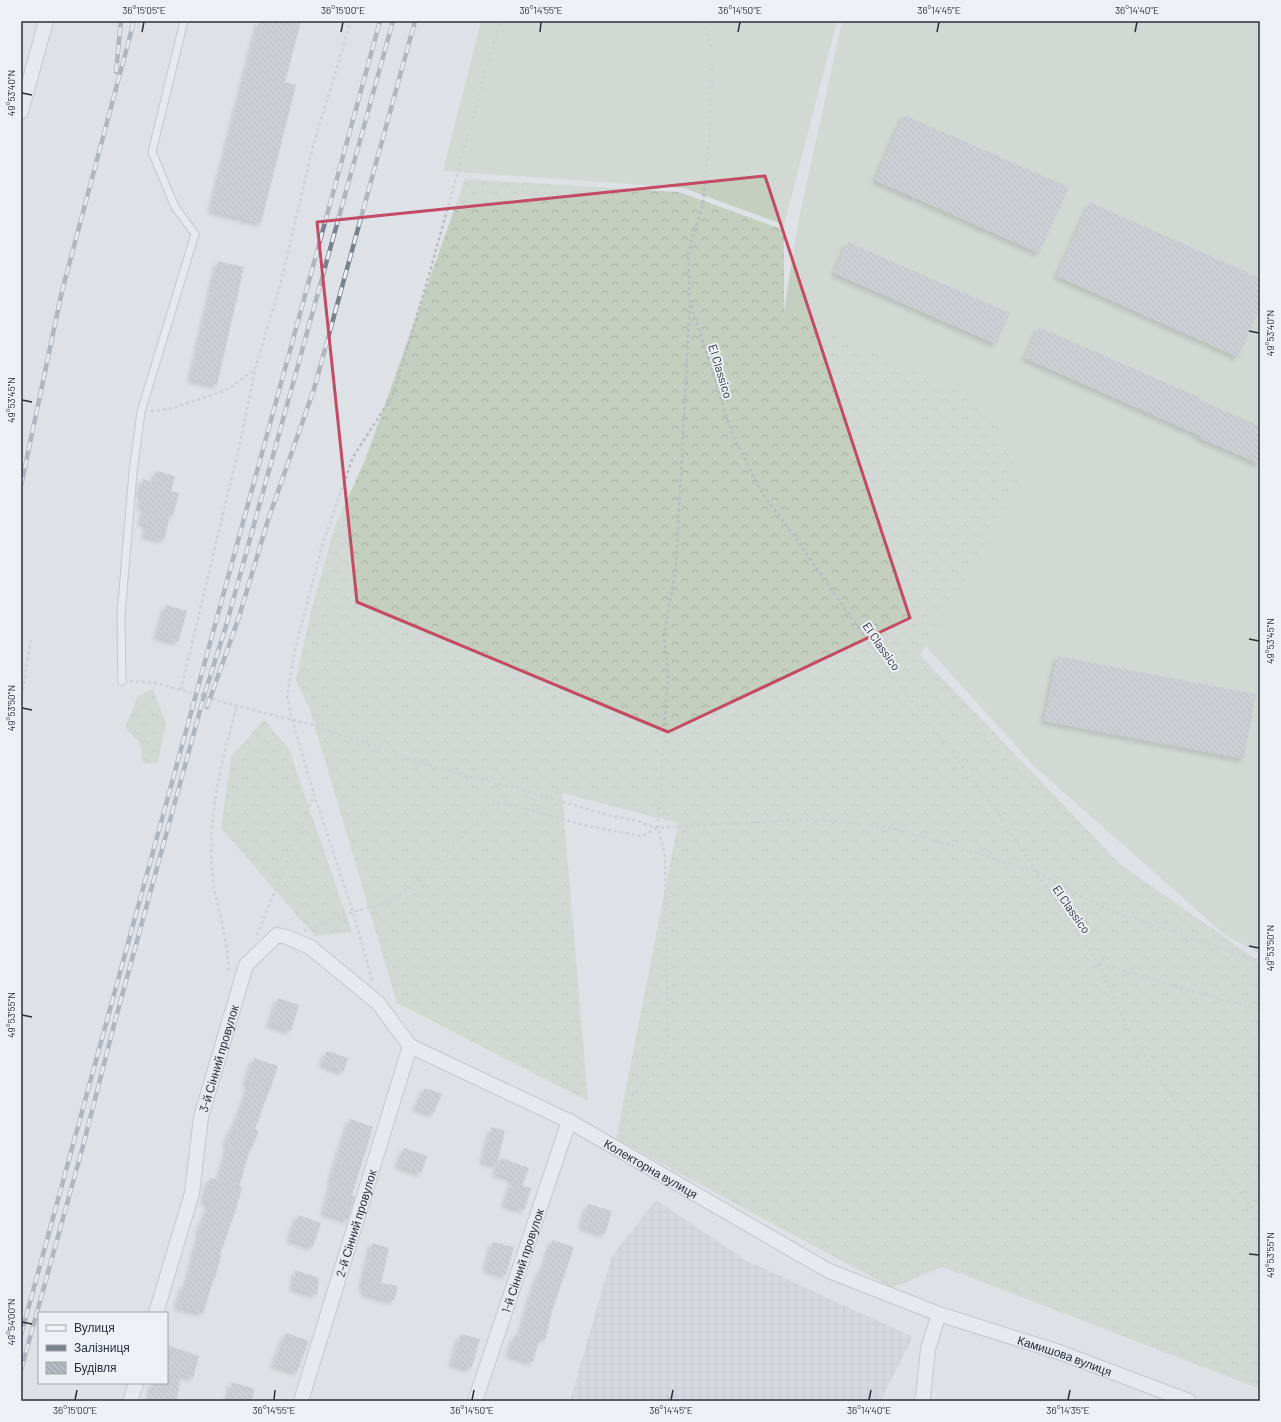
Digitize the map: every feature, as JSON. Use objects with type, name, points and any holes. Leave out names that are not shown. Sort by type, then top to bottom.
[{"type":"street","points":[[21,112],[46,21]]},
{"type":"street","name":"3-й Сінний провулок","points":[[156,1312],[192,1193],[200,1117],[246,965],[277,935],[287,938]]},
{"type":"street","name":"Колекторна вулиця","points":[[287,938],[310,947],[378,1003],[410,1046],[569,1121],[829,1271],[939,1314]]},
{"type":"street","name":"2-й Сінний провулок","points":[[301,1401],[410,1046]]},
{"type":"street","name":"1-й Сінний провулок","points":[[475,1401],[569,1121]]},
{"type":"street","points":[[921,1401],[923,1397],[928,1349],[939,1314]]},
{"type":"street","name":"Камишова вулиця","points":[[939,1314],[1059,1352],[1189,1401]]},
{"type":"street","points":[[130,1401],[136,1384]]},
{"type":"lane","points":[[122,681],[121,615],[133,472],[141,412],[195,234],[175,207],[152,152],[184,21]]},
{"type":"path","points":[[181,690],[240,441],[255,369],[279,290],[313,146],[350,21]]},
{"type":"path","points":[[372,981],[352,912],[314,794],[292,720],[287,696],[295,650],[322,546],[353,457],[393,395],[425,289],[500,21]]},
{"type":"path","name":"El Classico","points":[[704,21],[712,53],[711,122],[703,204],[688,252],[690,301],[732,434],[760,490],[797,540],[889,672],[996,810],[1099,964],[1129,1032],[1206,1150],[1248,1202],[1260,1214]]},
{"type":"path","points":[[621,1152],[623,1124],[634,1093],[663,1061],[668,1047],[665,856],[658,828],[668,672],[664,635],[676,567],[690,301]]},
{"type":"path","points":[[141,412],[169,409],[227,390],[255,369]]},
{"type":"path","points":[[21,702],[30,637]]},
{"type":"path","points":[[122,681],[158,683],[237,706],[313,725],[419,762],[530,792],[606,815],[637,821],[658,828],[814,819],[887,827],[959,847],[1037,873],[1106,909],[1260,960]]},
{"type":"path","points":[[230,974],[226,944],[213,881],[212,830],[214,805],[237,706]]},
{"type":"path","points":[[255,939],[314,794]]},
{"type":"path","points":[[287,938],[352,912],[392,902],[446,858],[492,802],[527,809],[587,826],[642,836],[658,828]]},
{"type":"path","points":[[1099,964],[1260,1011]]},
{"type":"highlighted area","points":[[765,176],[910,618],[668,732],[357,602],[317,222]]},
{"type":"shaded area","points":[[656,1200],[747,1261],[913,1337],[880,1401],[570,1401],[612,1256]]},
{"type":"green space","points":[[481,21],[837,21],[784,225],[684,188],[443,171]]},
{"type":"green space","points":[[842,21],[1260,21],[1260,954],[1225,935],[1034,766],[845,557],[765,431],[798,223]]},
{"type":"green space","points":[[465,179],[679,192],[784,230],[784,310],[989,405],[1022,482],[920,655],[1120,864],[1260,962],[1260,1389],[943,1267],[892,1288],[616,1139],[678,823],[562,793],[588,1101],[397,1003],[309,707],[296,681],[311,611],[335,526],[366,458]]},
{"type":"green space","points":[[153,689],[166,723],[158,763],[143,763],[140,743],[125,727],[138,696]]},
{"type":"green space","points":[[264,720],[289,749],[352,932],[315,936],[221,828],[231,757]]},
{"type":"building","points":[[259,21],[301,21],[285,82],[296,85],[261,223],[211,210]]},
{"type":"building","points":[[904,115],[1069,187],[1039,253],[875,180]]},
{"type":"building","points":[[1090,202],[1260,278],[1260,309],[1238,357],[1057,276]]},
{"type":"building","points":[[848,242],[1010,313],[996,344],[834,273]]},
{"type":"building","points":[[218,261],[244,267],[217,385],[191,379]]},
{"type":"building","points":[[1039,327],[1201,398],[1200,400],[1260,426],[1260,464],[1200,438],[1201,436],[1025,358]]},
{"type":"building","points":[[156,471],[175,476],[171,491],[179,493],[173,516],[170,515],[164,540],[145,535],[148,525],[141,522],[145,506],[140,505],[143,495],[139,494],[143,479],[153,482]]},
{"type":"building","points":[[166,605],[187,611],[178,642],[157,636]]},
{"type":"building","points":[[1057,656],[1256,694],[1244,759],[1044,721]]},
{"type":"building","points":[[278,998],[299,1005],[291,1031],[270,1024]]},
{"type":"building","points":[[327,1051],[348,1058],[343,1072],[322,1063]]},
{"type":"building","points":[[254,1058],[278,1066],[255,1129],[259,1131],[249,1153],[239,1186],[242,1187],[236,1209],[220,1255],[215,1278],[203,1313],[177,1306],[184,1284],[187,1284],[199,1232],[210,1202],[204,1201],[210,1178],[219,1180],[229,1144],[226,1142],[237,1120],[250,1084],[246,1083]]},
{"type":"building","points":[[425,1088],[442,1094],[433,1114],[416,1107]]},
{"type":"building","points":[[350,1119],[373,1127],[352,1195],[355,1196],[348,1220],[324,1212],[333,1181],[331,1180]]},
{"type":"building","points":[[492,1127],[505,1131],[497,1164],[483,1161]]},
{"type":"building","points":[[404,1148],[427,1156],[421,1173],[398,1165]]},
{"type":"building","points":[[501,1158],[529,1168],[522,1186],[531,1188],[524,1210],[505,1204],[513,1179],[496,1173]]},
{"type":"building","points":[[588,1204],[612,1211],[605,1234],[582,1226]]},
{"type":"building","points":[[298,1215],[321,1223],[313,1247],[290,1239]]},
{"type":"building","points":[[552,1240],[574,1247],[552,1311],[545,1340],[539,1339],[533,1362],[509,1354],[515,1335],[520,1336],[531,1297],[541,1269],[543,1270]]},
{"type":"building","points":[[493,1242],[514,1247],[506,1275],[486,1269]]},
{"type":"building","points":[[372,1243],[389,1248],[381,1283],[398,1286],[394,1301],[365,1293],[363,1284]]},
{"type":"building","points":[[295,1270],[319,1278],[317,1295],[294,1288]]},
{"type":"building","points":[[286,1333],[309,1341],[297,1372],[274,1364]]},
{"type":"building","points":[[461,1334],[480,1339],[471,1369],[452,1363]]},
{"type":"building","points":[[168,1345],[199,1356],[193,1378],[181,1374],[177,1401],[150,1401],[152,1384],[168,1384]]},
{"type":"building","points":[[232,1382],[255,1389],[251,1401],[227,1401]]},
{"type":"railway","points":[[116,72],[121,21]]},
{"type":"railway","points":[[21,486],[62,291],[134,21]]},
{"type":"railway","points":[[21,1335],[380,21]]},
{"type":"railway","points":[[21,1370],[204,696],[226,626],[393,21]]},
{"type":"railway","points":[[207,707],[239,617],[268,520],[314,389],[415,21]]}]
